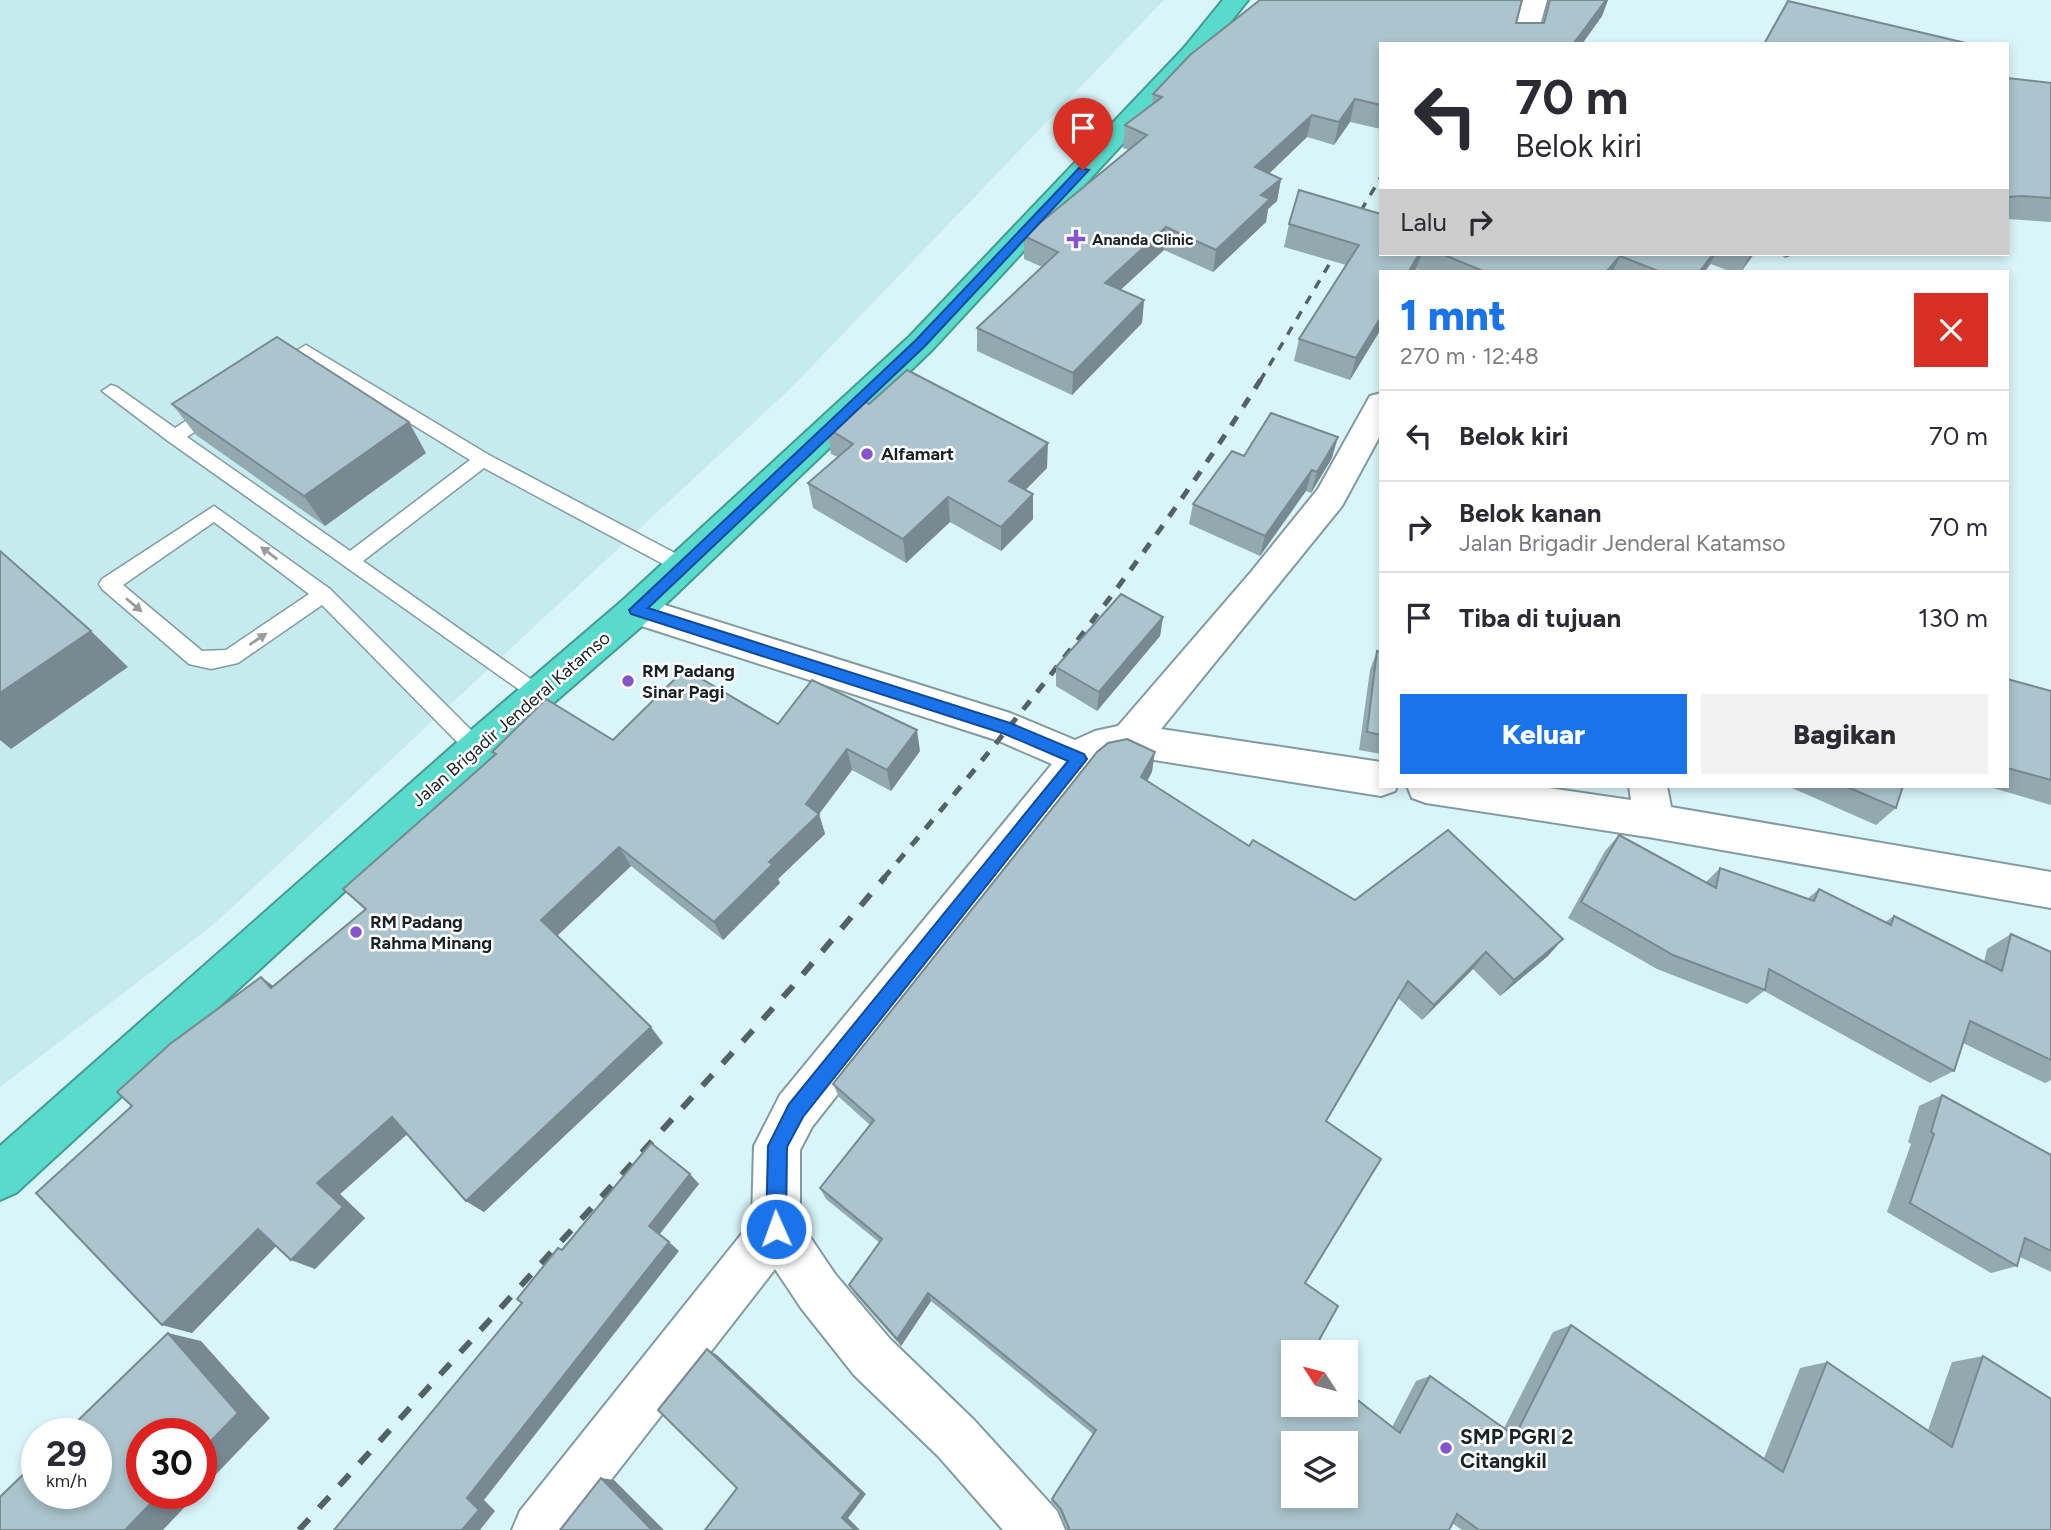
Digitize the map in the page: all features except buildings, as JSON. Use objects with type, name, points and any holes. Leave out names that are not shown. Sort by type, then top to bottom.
[{"type":"highway","name":"Jalan Brigadir Jenderal Katamso","points":[[0,1177],[476,748],[636,610],[921,343],[1192,54],[1236,0]]},
{"type":"street","points":[[1524,42],[1535,0]]},
{"type":"street","points":[[1129,740],[1263,582],[1330,497],[1379,408]]},
{"type":"street","points":[[636,610],[1010,729],[1079,759]]},
{"type":"street","points":[[1038,1530],[956,1438],[872,1357],[818,1291],[776,1229],[777,1146],[796,1111],[1079,759],[1095,747],[1129,740],[1379,779]]},
{"type":"street","points":[[1452,788],[1651,803],[2051,890]]},
{"type":"street","points":[[539,1530],[776,1229]]},
{"type":"lane","points":[[262,379],[306,351],[483,460],[683,566]]},
{"type":"lane","points":[[111,391],[538,695]]},
{"type":"lane","points":[[174,437],[229,401]]},
{"type":"lane","points":[[350,561],[483,460]]},
{"type":"lane","points":[[323,594],[231,657],[211,661],[196,657],[109,584],[214,513],[323,594],[370,638],[476,748]]},
{"type":"shaded area","points":[[0,0],[1164,0],[790,389],[213,925],[0,1087]]},
{"type":"railway","points":[[1260,381],[1379,180]]},
{"type":"railway","points":[[883,879],[1081,636],[1174,509],[1261,379]]},
{"type":"railway","points":[[299,1530],[793,986],[885,877]]},
{"type":"place","name":"Ananda Clinic","points":[[1076,239]]},
{"type":"place","name":"Alfamart","points":[[867,454]]},
{"type":"place","name":"RM Padang Sinar Pagi","points":[[628,681]]},
{"type":"place","name":"RM Padang Rahma Minang","points":[[356,932]]},
{"type":"place","name":"SMP PGRI 2 Citangkil","points":[[1446,1448]]},
{"type":"route","points":[[776,1229],[777,1146],[796,1111],[1079,759],[1010,729],[636,610],[921,343],[1083,170]]}]
